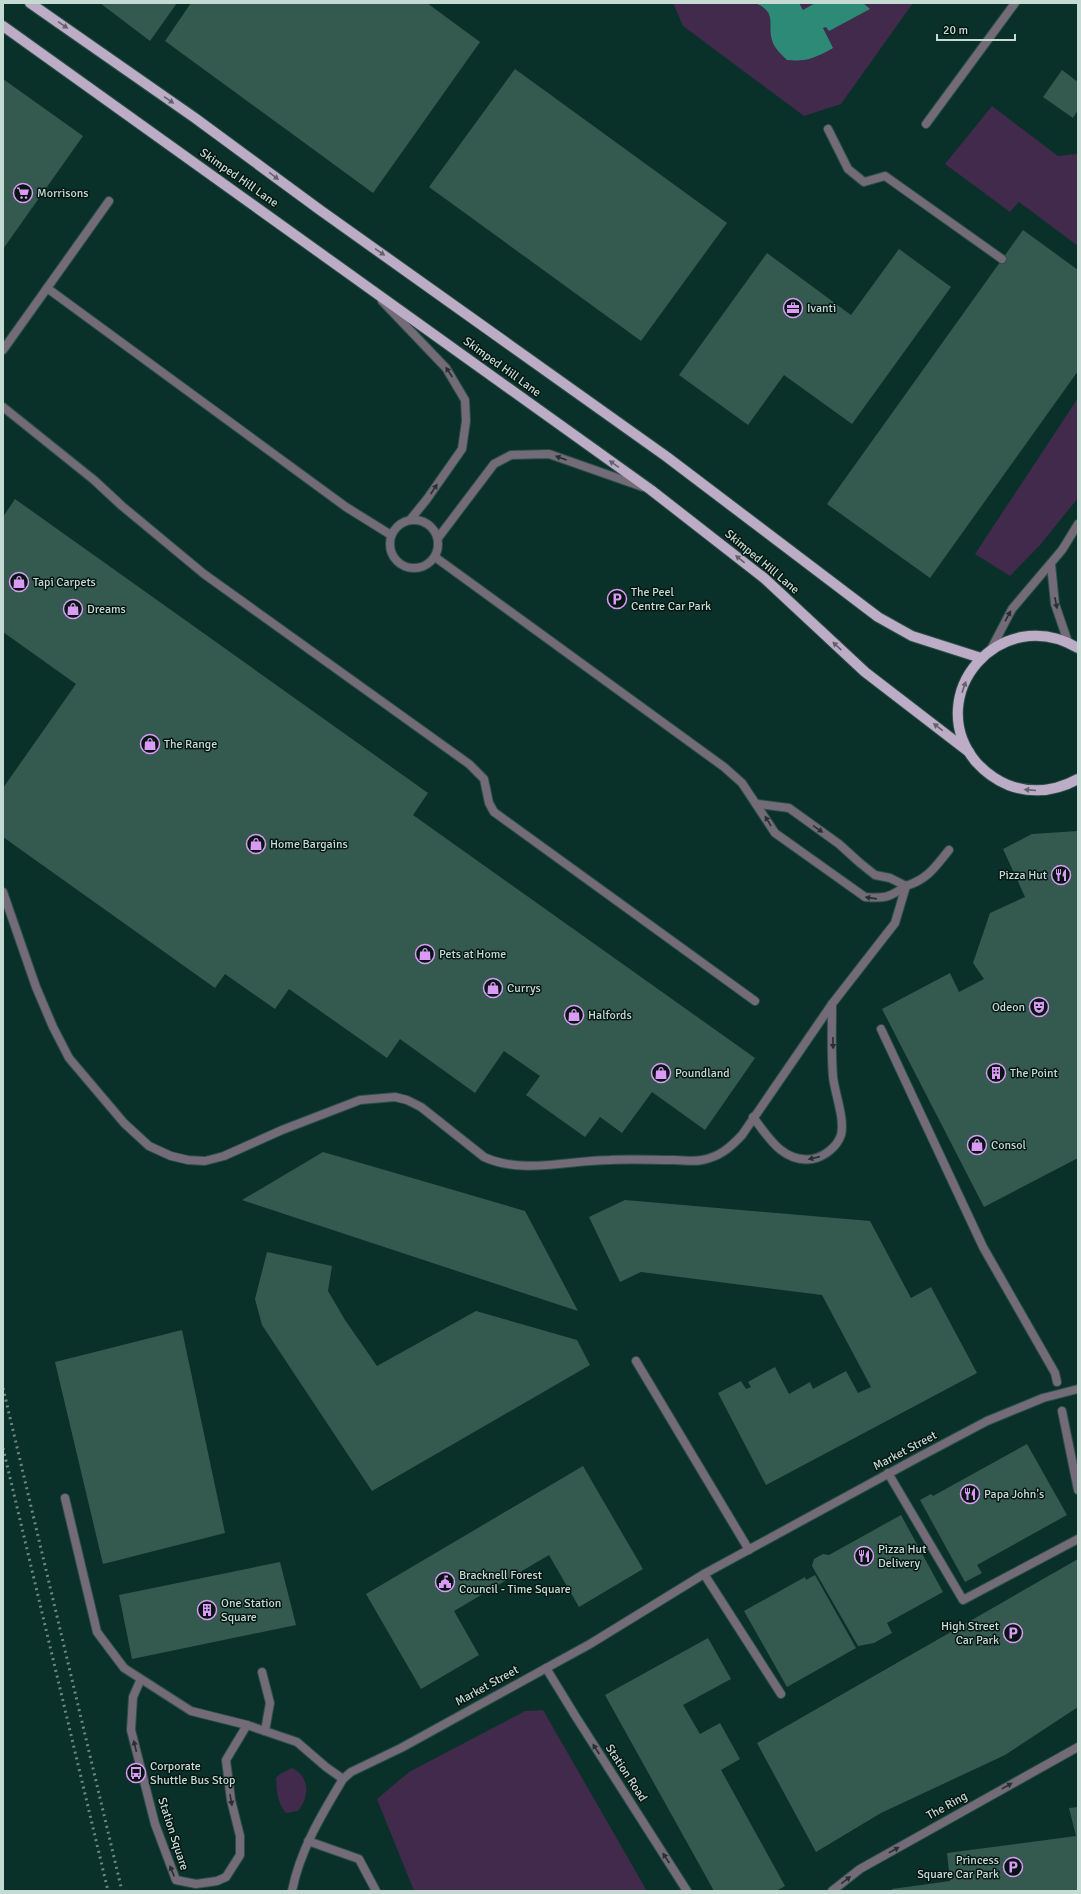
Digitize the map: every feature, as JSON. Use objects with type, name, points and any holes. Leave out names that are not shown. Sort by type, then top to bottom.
[{"type":"main road","name":"Skimped Hill Lane","points":[[30,3],[169,99],[320,210],[667,457],[878,617],[912,636],[981,658]]},
{"type":"main road","name":"Skimped Hill Lane","points":[[3,26],[651,490],[764,578],[865,672],[969,752]]},
{"type":"main road","points":[[1078,648],[1073,642],[1031,635],[1015,638],[990,651],[981,658],[970,672],[960,699],[958,716],[960,728],[969,752],[981,768],[989,775],[1003,783],[1017,788],[1033,791],[1073,785],[1078,779]]},
{"type":"street","points":[[926,124],[1015,3]]},
{"type":"street","points":[[828,129],[848,169],[864,182],[885,176],[1002,259]]},
{"type":"street","points":[[3,350],[109,201]]},
{"type":"street","points":[[365,284],[446,368],[465,400],[466,421],[462,449],[427,499],[410,520],[398,525],[391,536],[390,550],[397,562],[403,566],[417,569],[430,563],[435,557],[437,551],[438,538],[494,464],[511,455],[550,454],[651,490]]},
{"type":"street","points":[[47,288],[346,507],[391,536]]},
{"type":"street","points":[[3,407],[94,480],[122,506],[204,574],[469,764],[484,779],[489,804],[494,812],[755,1001]]},
{"type":"street","points":[[410,520],[424,522],[430,526],[438,538]]},
{"type":"street","points":[[990,651],[1012,609],[1051,564],[1077,529]]},
{"type":"street","points":[[435,557],[709,756],[742,783],[758,804],[775,833],[865,897],[878,899],[891,897],[906,886],[918,882],[928,875],[949,850]]},
{"type":"street","points":[[1051,564],[1055,604],[1073,642]]},
{"type":"street","points":[[758,804],[789,808],[839,844],[860,864],[875,875],[890,878],[906,886]]},
{"type":"street","points":[[3,892],[36,987],[53,1027],[69,1058],[124,1123],[149,1146],[171,1156],[188,1160],[205,1161],[224,1156],[337,1108],[360,1100],[395,1096],[421,1107],[484,1157],[494,1161],[518,1166],[609,1160],[701,1160],[718,1156],[732,1145],[832,1004],[895,923],[906,886]]},
{"type":"street","points":[[753,1117],[772,1143],[785,1153],[797,1158],[807,1159],[823,1155],[831,1150],[837,1142],[841,1134],[841,1122],[833,1078],[832,1004]]},
{"type":"street","points":[[881,1029],[983,1247],[1055,1372],[1057,1382]]},
{"type":"street","points":[[636,1361],[749,1550]]},
{"type":"street","name":"Market Street","points":[[343,1778],[351,1772],[401,1748],[590,1644],[704,1574],[888,1473],[987,1421],[1043,1398],[1078,1389]]},
{"type":"street","points":[[1062,1411],[1078,1490]]},
{"type":"street","points":[[888,1473],[963,1600],[1078,1539]]},
{"type":"street","points":[[65,1498],[97,1632],[124,1668],[140,1681],[191,1711],[247,1725],[297,1742],[326,1767],[343,1778],[308,1842],[299,1863],[292,1891]]},
{"type":"street","points":[[704,1574],[781,1694]]},
{"type":"street","name":"Station Road","points":[[546,1668],[687,1891]]},
{"type":"street","points":[[262,1672],[270,1703],[265,1731]]},
{"type":"street","name":"Station Square","points":[[140,1681],[133,1697],[131,1730],[156,1824],[167,1859],[176,1880],[196,1884],[217,1881],[226,1877],[240,1855],[240,1836],[231,1800],[226,1760],[247,1725]]},
{"type":"street","name":"The Ring","points":[[832,1891],[860,1869],[1078,1747]]},
{"type":"street","points":[[308,1842],[359,1859],[376,1891]]},
{"type":"shaded area","points":[[673,3],[913,3],[841,104],[804,116],[683,26]]},
{"type":"shaded area","points":[[755,3],[799,3],[803,10],[815,3],[863,3],[870,9],[829,31],[826,27],[823,28],[833,48],[806,60],[787,60],[773,43],[770,19],[767,10]]},
{"type":"shaded area","points":[[992,106],[1058,156],[1076,154],[1078,152],[1078,246],[1019,202],[1010,212],[945,164]]},
{"type":"shaded area","points":[[1078,398],[1078,498],[1040,545],[1010,576],[975,554]]},
{"type":"shaded area","points":[[543,1710],[647,1891],[414,1891],[377,1799],[409,1772],[525,1711]]},
{"type":"shaded area","points":[[292,1768],[302,1776],[305,1782],[306,1793],[305,1799],[298,1811],[286,1813],[279,1801],[276,1778],[280,1774]]},
{"type":"building","points":[[100,3],[177,3],[150,41]]},
{"type":"building","points":[[191,3],[427,3],[480,42],[373,193],[165,41]]},
{"type":"building","points":[[515,69],[727,223],[641,341],[429,187]]},
{"type":"building","points":[[1062,70],[1078,82],[1078,110],[1073,118],[1043,97]]},
{"type":"building","name":"Morrisons","points":[[3,79],[83,136],[3,249]]},
{"type":"building","points":[[1023,230],[1078,270],[1078,371],[930,578],[827,504]]},
{"type":"building","points":[[899,249],[951,287],[852,424],[784,375],[748,425],[679,375],[767,253],[851,315]]},
{"type":"building","points":[[15,499],[428,793],[413,815],[755,1058],[705,1130],[652,1092],[622,1133],[600,1117],[585,1137],[526,1095],[540,1076],[504,1051],[475,1093],[400,1039],[387,1058],[289,989],[275,1009],[225,974],[215,988],[3,837],[3,788],[76,684],[3,632],[3,517]]},
{"type":"building","name":"The Point","points":[[1078,831],[1078,1158],[984,1207],[882,1009],[950,973],[959,992],[984,979],[973,963],[990,913],[1025,897],[1003,849],[1032,834]]},
{"type":"building","points":[[323,1152],[525,1211],[578,1311],[242,1200]]},
{"type":"building","points":[[625,1200],[870,1221],[911,1298],[931,1287],[977,1373],[766,1485],[718,1393],[741,1381],[746,1389],[751,1387],[748,1382],[775,1367],[789,1394],[810,1382],[813,1389],[846,1371],[858,1393],[871,1387],[822,1295],[641,1272],[620,1282],[589,1217]]},
{"type":"building","points":[[267,1252],[332,1266],[328,1291],[345,1320],[377,1366],[476,1311],[577,1340],[590,1365],[372,1491],[262,1325],[255,1299]]},
{"type":"building","points":[[182,1330],[225,1533],[103,1564],[55,1362]]},
{"type":"building","points":[[1027,1444],[1067,1515],[977,1565],[982,1573],[965,1582],[920,1500],[931,1494],[933,1496]]},
{"type":"building","name":"Bracknell Forest Council - Time Square","points":[[583,1466],[643,1569],[579,1607],[549,1555],[454,1611],[479,1655],[421,1689],[366,1594]]},
{"type":"building","points":[[901,1515],[943,1592],[887,1623],[892,1633],[874,1643],[858,1646],[812,1566],[814,1559],[823,1554],[829,1555]]},
{"type":"building","name":"High Street Car Park","points":[[1078,1559],[1078,1707],[1005,1755],[881,1813],[816,1852],[757,1743]]},
{"type":"building","name":"One Station Square","points":[[280,1562],[296,1625],[132,1659],[119,1595]]},
{"type":"building","points":[[815,1575],[856,1648],[787,1687],[744,1611],[805,1577],[806,1580]]},
{"type":"building","points":[[708,1638],[731,1679],[683,1705],[700,1734],[720,1723],[740,1759],[721,1770],[785,1886],[776,1891],[714,1891],[605,1695]]},
{"type":"building","name":"Princess Square Car Park","points":[[1078,1807],[1078,1891],[892,1891],[892,1889],[950,1881],[947,1853],[1076,1836],[1069,1808]]},
{"type":"railway","points":[[3,1388],[122,1891]]},
{"type":"railway","points":[[3,1448],[108,1891]]},
{"type":"place","name":"Morrisons","points":[[23,193]]},
{"type":"place","name":"Ivanti","points":[[793,308]]},
{"type":"place","name":"Tapi Carpets","points":[[19,582]]},
{"type":"place","name":"The Peel Centre Car Park","points":[[617,599]]},
{"type":"place","name":"Dreams","points":[[73,609]]},
{"type":"place","name":"The Range","points":[[150,744]]},
{"type":"place","name":"Home Bargains","points":[[256,844]]},
{"type":"place","name":"Pizza Hut","points":[[1061,875]]},
{"type":"place","name":"Pets at Home","points":[[425,954]]},
{"type":"place","name":"Currys","points":[[493,988]]},
{"type":"place","name":"Odeon","points":[[1039,1007]]},
{"type":"place","name":"Halfords","points":[[574,1015]]},
{"type":"place","name":"Poundland","points":[[661,1073]]},
{"type":"place","name":"The Point","points":[[996,1073]]},
{"type":"place","name":"Consol","points":[[977,1145]]},
{"type":"place","name":"Papa John's","points":[[970,1494]]},
{"type":"place","name":"Pizza Hut Delivery","points":[[864,1556]]},
{"type":"place","name":"Bracknell Forest Council - Time Square","points":[[445,1582]]},
{"type":"place","name":"One Station Square","points":[[207,1610]]},
{"type":"place","name":"High Street Car Park","points":[[1013,1633]]},
{"type":"place","name":"Corporate Shuttle Bus Stop","points":[[136,1773]]},
{"type":"place","name":"Princess Square Car Park","points":[[1013,1867]]}]
